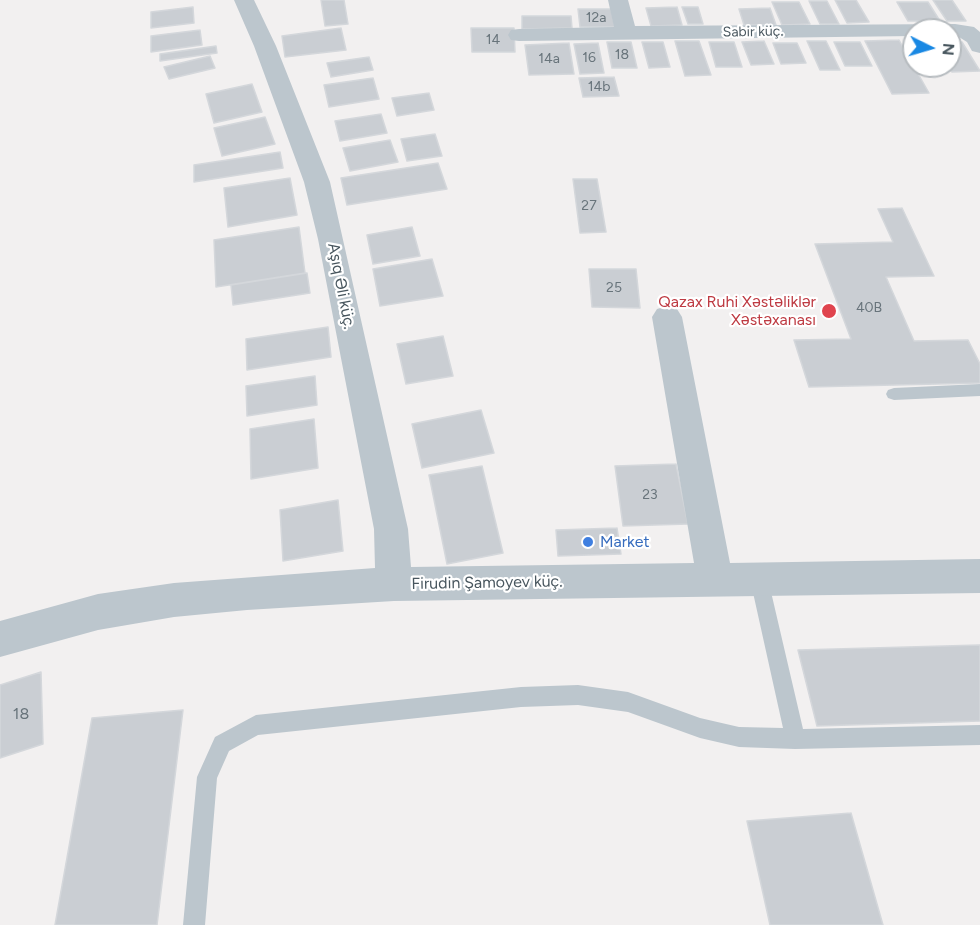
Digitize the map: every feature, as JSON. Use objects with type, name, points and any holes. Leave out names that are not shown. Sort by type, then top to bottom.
[{"type":"street","name":"Aşıq Əli küç.","points":[[244,0],[265,46],[317,182],[331,239],[391,529],[394,584]]},
{"type":"street","points":[[618,0],[626,33]]},
{"type":"street","name":"Sabir küç.","points":[[519,35],[902,30]]},
{"type":"street","points":[[962,31],[975,38],[980,46]]},
{"type":"street","points":[[667,317],[715,580]]},
{"type":"street","name":"Firudin Şamoyev küç.","points":[[0,639],[98,612],[174,600],[394,584],[980,576]]},
{"type":"lane","points":[[894,394],[980,390]]},
{"type":"lane","points":[[759,579],[795,739]]},
{"type":"lane","points":[[194,925],[207,777],[222,744],[256,725],[521,697],[578,695],[628,702],[700,728],[739,737],[795,739],[980,735]]},
{"type":"building","points":[[321,0],[344,0],[348,24],[325,26]]},
{"type":"building","points":[[835,0],[856,0],[869,22],[847,23]]},
{"type":"building","points":[[933,0],[952,0],[966,21],[962,21],[962,18],[945,18]]},
{"type":"building","points":[[809,1],[827,1],[839,24],[820,24]]},
{"type":"building","points":[[772,2],[799,2],[810,24],[782,25]]},
{"type":"building","points":[[897,2],[928,2],[938,18],[906,18]]},
{"type":"building","points":[[193,7],[194,23],[151,28],[151,12]]},
{"type":"building","points":[[677,7],[682,25],[651,26],[646,8]]},
{"type":"building","points":[[682,7],[698,7],[703,24],[688,24]]},
{"type":"building","points":[[770,8],[776,25],[744,25],[739,9]]},
{"type":"building","points":[[578,9],[611,9],[615,27],[580,27]]},
{"type":"building","points":[[522,16],[571,16],[572,28],[522,29]]},
{"type":"building","points":[[341,28],[346,50],[285,57],[282,36]]},
{"type":"building","points":[[471,28],[514,28],[515,52],[472,52]]},
{"type":"building","points":[[200,30],[202,45],[151,52],[151,36]]},
{"type":"building","points":[[899,40],[902,45],[902,78],[921,78],[929,93],[892,94],[865,41]]},
{"type":"building","points":[[675,41],[699,41],[711,75],[685,76]]},
{"type":"building","points":[[764,41],[774,64],[751,65],[742,42]]},
{"type":"building","points":[[807,41],[826,41],[840,70],[820,70]]},
{"type":"building","points":[[607,42],[631,42],[637,68],[612,68]]},
{"type":"building","points":[[642,42],[663,42],[670,67],[649,68]]},
{"type":"building","points":[[709,42],[734,42],[742,67],[716,67]]},
{"type":"building","points":[[834,42],[860,42],[872,66],[845,66]]},
{"type":"building","points":[[962,42],[980,71],[962,72]]},
{"type":"building","points":[[569,43],[574,74],[529,75],[525,45]]},
{"type":"building","points":[[598,43],[604,73],[580,74],[574,44]]},
{"type":"building","points":[[773,43],[797,43],[806,63],[781,64]]},
{"type":"building","points":[[216,46],[217,53],[160,61],[160,54]]},
{"type":"building","points":[[210,56],[215,68],[169,79],[164,67]]},
{"type":"building","points":[[369,57],[373,70],[331,77],[327,63]]},
{"type":"building","points":[[614,77],[619,96],[583,97],[579,78]]},
{"type":"building","points":[[373,78],[379,99],[329,107],[324,85]]},
{"type":"building","points":[[252,84],[262,112],[214,123],[206,94]]},
{"type":"building","points":[[429,93],[434,110],[397,116],[392,98]]},
{"type":"building","points":[[381,114],[387,133],[340,141],[335,121]]},
{"type":"building","points":[[265,117],[275,144],[222,156],[214,128]]},
{"type":"building","points":[[435,134],[442,156],[407,161],[401,139]]},
{"type":"building","points":[[390,140],[398,162],[350,171],[343,148]]},
{"type":"building","points":[[280,152],[283,168],[194,182],[194,165]]},
{"type":"building","points":[[438,163],[447,189],[347,205],[341,178]]},
{"type":"building","points":[[290,178],[297,215],[228,227],[224,188]]},
{"type":"building","points":[[573,179],[597,179],[606,232],[580,233]]},
{"type":"building","points":[[902,208],[934,276],[886,277],[914,341],[968,340],[980,364],[980,383],[809,387],[794,340],[851,339],[815,244],[893,242],[878,209]]},
{"type":"building","points":[[299,227],[305,273],[216,287],[214,240]]},
{"type":"building","points":[[412,227],[420,256],[373,264],[367,235]]},
{"type":"building","points":[[432,259],[443,296],[380,306],[373,269]]},
{"type":"building","points":[[589,269],[636,269],[640,308],[592,307]]},
{"type":"building","points":[[307,273],[310,293],[233,305],[231,285]]},
{"type":"building","points":[[328,327],[331,357],[247,370],[246,339]]},
{"type":"building","points":[[443,336],[453,376],[406,384],[397,344]]},
{"type":"building","points":[[315,376],[317,405],[247,416],[246,386]]},
{"type":"building","points":[[481,410],[494,453],[422,468],[412,424]]},
{"type":"building","points":[[314,419],[318,468],[251,479],[250,429]]},
{"type":"building","points":[[676,464],[688,524],[623,526],[615,466]]},
{"type":"building","points":[[482,466],[503,553],[447,564],[429,475]]},
{"type":"building","points":[[338,500],[343,551],[283,561],[280,510]]},
{"type":"building","points":[[617,528],[621,554],[558,556],[556,530]]},
{"type":"building","points":[[980,645],[980,721],[817,726],[798,650]]},
{"type":"building","points":[[41,672],[43,744],[0,758],[0,685]]},
{"type":"building","points":[[183,710],[157,925],[55,925],[92,718]]},
{"type":"building","points":[[851,813],[883,925],[770,925],[747,821]]},
{"type":"place","name":"Qazax Ruhi Xəstəliklər Xəstəxanası","points":[[829,311]]},
{"type":"place","name":"Market","points":[[588,542]]}]
